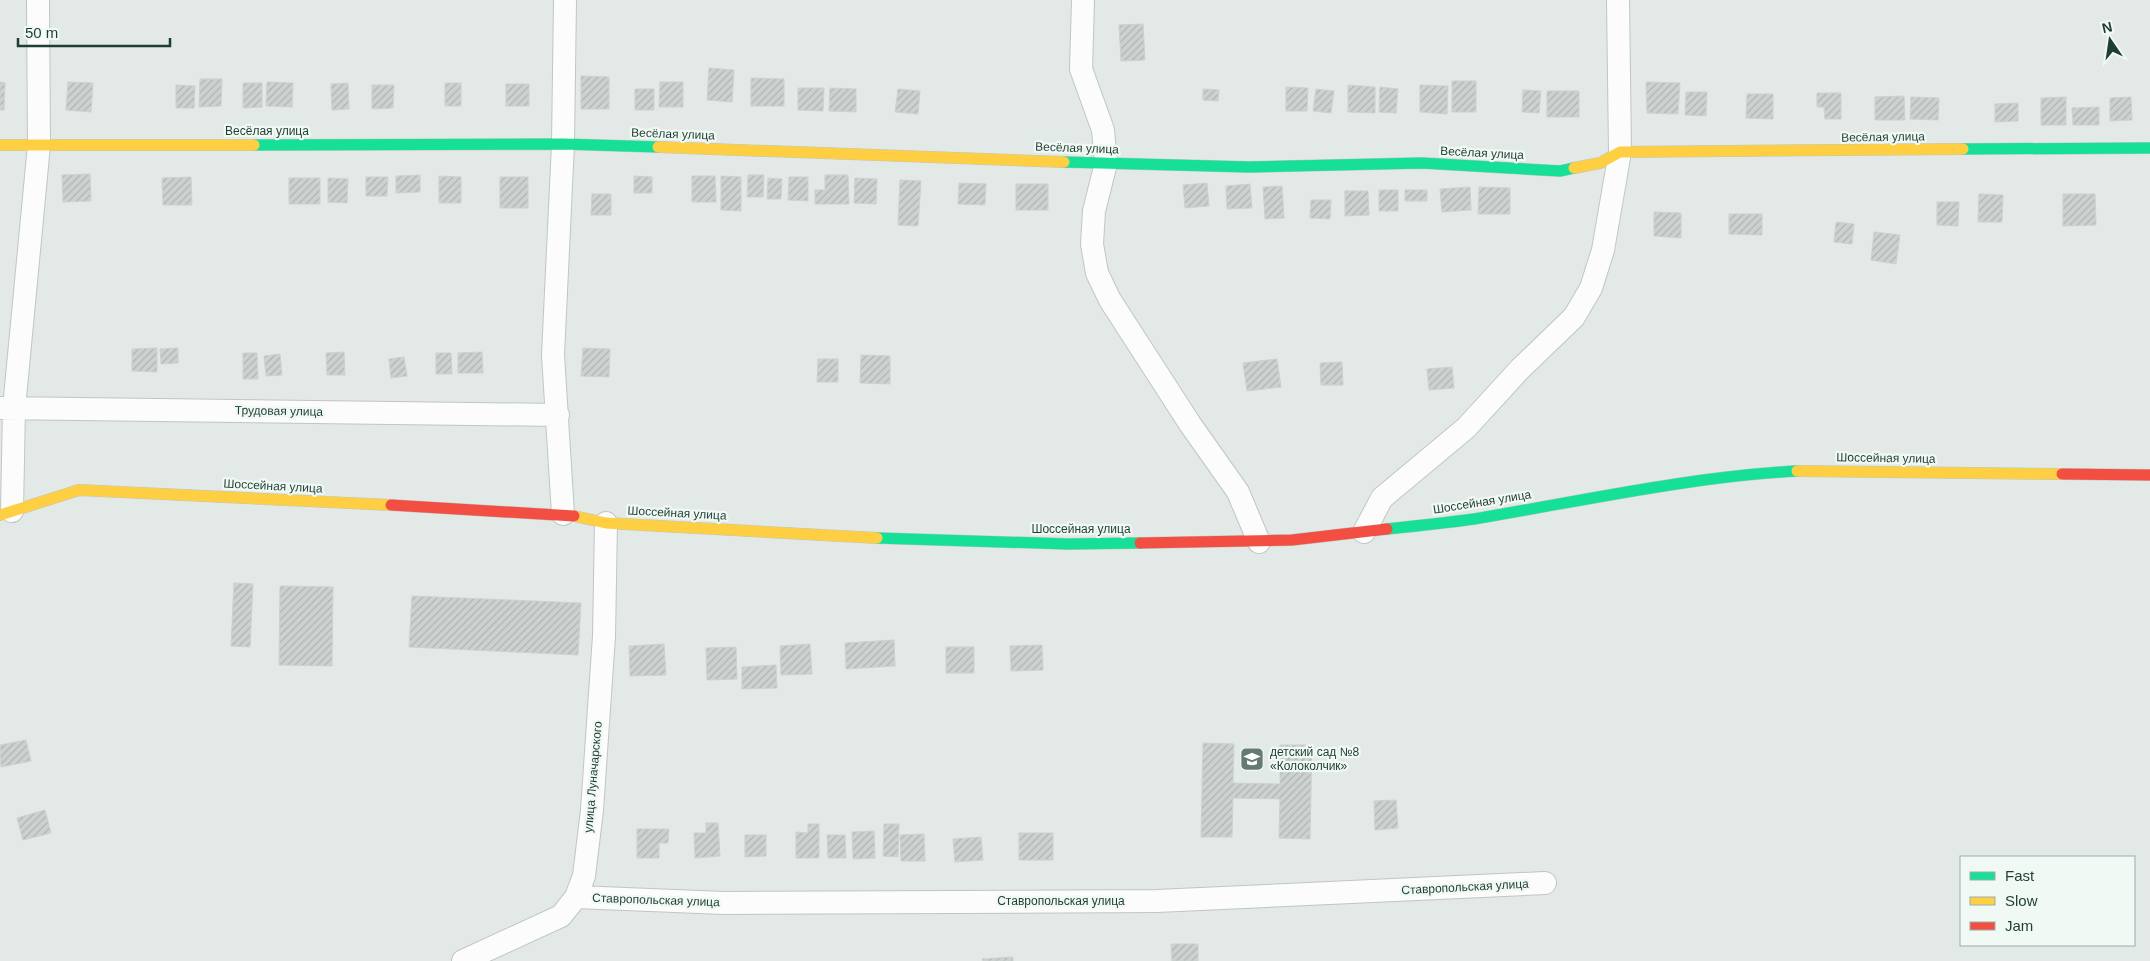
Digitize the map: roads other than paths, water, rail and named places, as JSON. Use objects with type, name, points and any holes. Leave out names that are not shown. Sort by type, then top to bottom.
[{"type":"street","points":[[6,513],[7,408],[39,145],[38,0]]},
{"type":"street","points":[[563,514],[553,354],[563,144],[565,0]]},
{"type":"street","points":[[1083,0],[1081,69],[1103,130],[1106,163],[1094,211],[1092,244],[1097,273],[1110,300],[1190,424],[1238,492],[1259,542]]},
{"type":"street","points":[[1364,532],[1382,498],[1466,428],[1520,369],[1574,317],[1590,288],[1603,250],[1620,152],[1618,0]]},
{"type":"street","name":"Весёлая улица","points":[[0,145],[563,144],[1106,163],[1249,166],[1422,163],[1560,171],[1600,163],[1620,152],[2150,148]]},
{"type":"street","name":"Трудовая улица","points":[[7,408],[558,415]]},
{"type":"street","name":"Шоссейная улица","points":[[6,513],[79,490],[563,514],[606,523],[863,538],[1068,544],[1259,542],[1292,540],[1472,519],[1673,484],[1748,474],[1801,471],[2150,475]]},
{"type":"street","name":"улица Луначарского","points":[[462,961],[561,916],[576,897],[584,876],[592,810],[604,636],[606,523]]},
{"type":"street","name":"Ставропольская улица","points":[[576,897],[724,903],[1157,901],[1544,883]]},
{"type":"place","name":"детский сад №8 «Колоколчик»","points":[[1252,759]]}]
